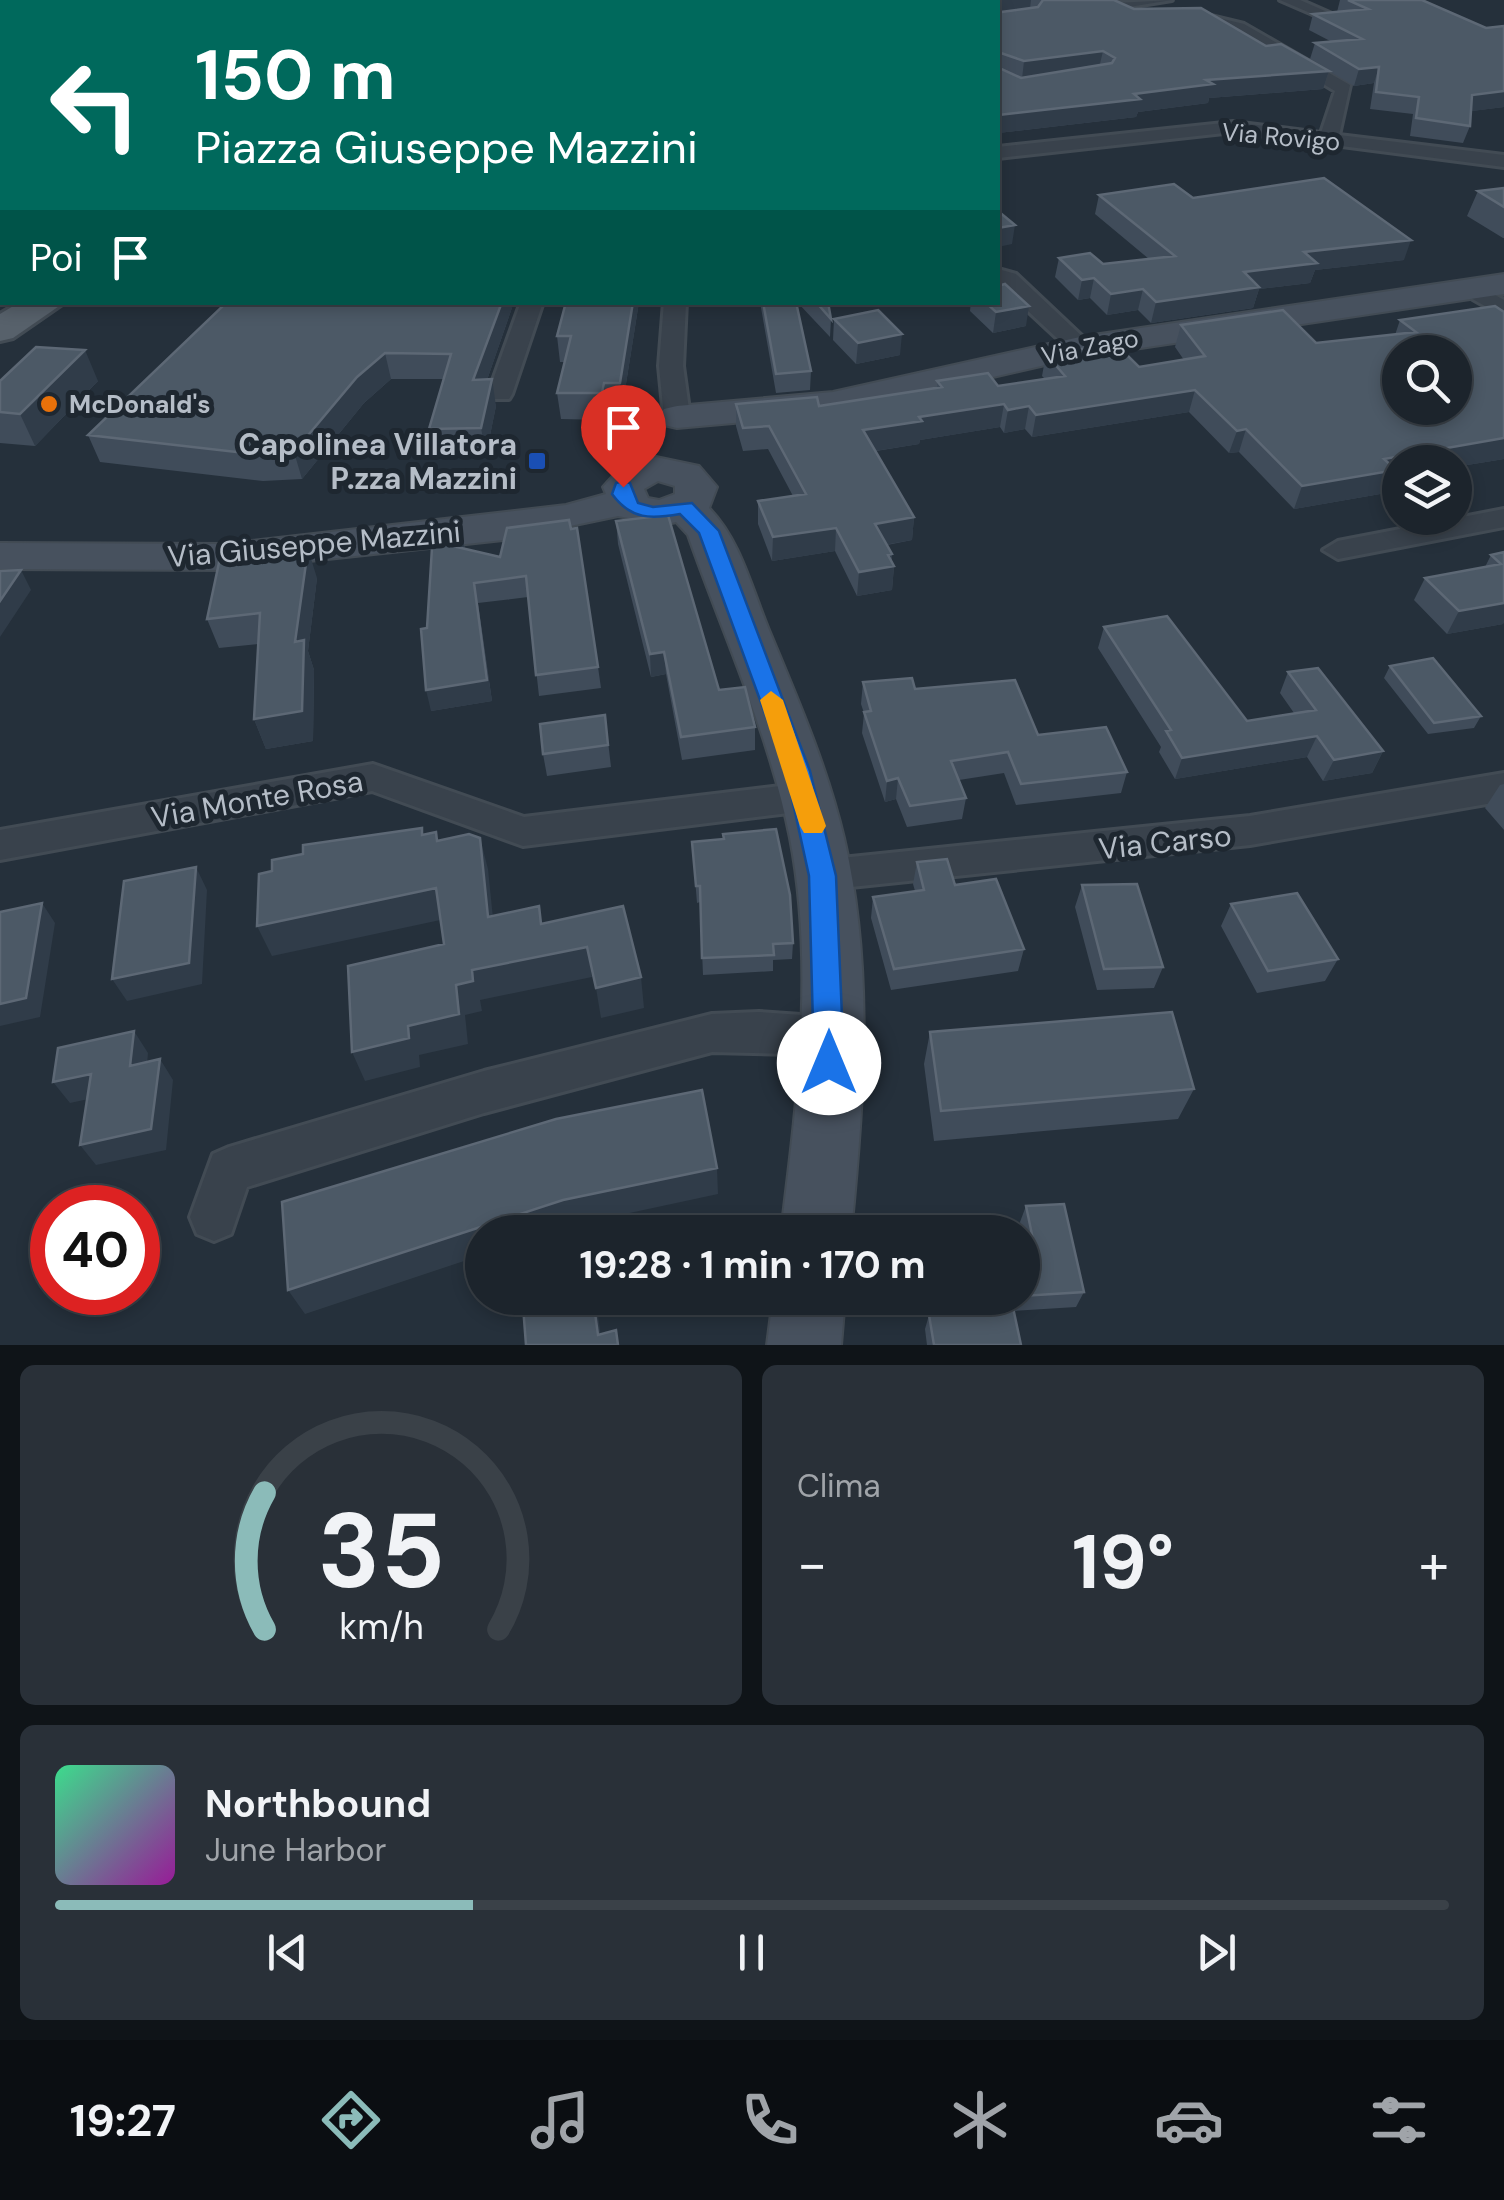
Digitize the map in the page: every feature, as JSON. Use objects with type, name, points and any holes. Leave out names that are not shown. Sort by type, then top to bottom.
[{"type":"main road","points":[[0,330],[43,305]]},
{"type":"street","points":[[1036,0],[1200,16],[1239,27],[1344,89],[1328,140]]},
{"type":"street","points":[[1098,8],[1165,0]]},
{"type":"street","points":[[1287,0],[1344,22]]},
{"type":"street","name":"Via Rovigo","points":[[1000,153],[1233,127],[1504,161]]},
{"type":"street","points":[[1000,276],[1008,278],[1080,347]]},
{"type":"street","points":[[1488,286],[1504,310]]},
{"type":"street","name":"Via Zago","points":[[677,417],[833,403],[1080,347],[1488,286]]},
{"type":"street","points":[[500,394],[531,305]]},
{"type":"street","points":[[675,305],[670,366],[686,491],[708,531],[805,797],[822,876],[830,1036],[828,1117],[818,1215]]},
{"type":"street","points":[[677,417],[662,456],[635,486],[652,513],[686,491]]},
{"type":"street","name":"Via Giuseppe Mazzini","points":[[0,556],[226,557],[537,522],[635,486]]},
{"type":"street","points":[[1338,550],[1504,518]]},
{"type":"street","name":"Via Monte Rosa","points":[[0,845],[374,777],[523,832],[805,797]]},
{"type":"street","name":"Via Carso","points":[[822,876],[1191,841],[1408,808],[1504,787]]},
{"type":"street","points":[[214,1217],[229,1170],[484,1092],[712,1033],[759,1031],[830,1036]]},
{"type":"street","points":[[804,1345],[807,1315]]},
{"type":"building","points":[[1043,0],[1114,0],[1134,9],[1201,8],[1266,46],[1281,44],[1329,71],[1206,80],[1213,84],[1134,94],[1140,99],[1000,115],[1000,68],[1021,78],[1112,63],[1115,58],[1103,51],[1024,61],[1000,53],[1000,8],[1001,12],[1038,7]]},
{"type":"building","points":[[1348,0],[1422,0],[1486,28],[1504,26],[1504,91],[1472,95],[1470,126],[1416,118],[1419,97],[1376,92],[1379,67],[1359,69],[1315,43],[1362,39],[1313,14],[1368,9]]},
{"type":"building","points":[[1324,178],[1411,240],[1304,252],[1317,263],[1244,272],[1259,287],[1156,302],[1143,289],[1111,294],[1094,278],[1082,280],[1059,258],[1090,253],[1103,264],[1175,256],[1099,195],[1174,184],[1193,198]]},
{"type":"building","points":[[1504,188],[1504,207],[1478,191]]},
{"type":"building","points":[[1000,213],[1015,225],[1000,228]]},
{"type":"building","points":[[1005,284],[1029,306],[996,312],[988,305],[1000,305],[1000,285]]},
{"type":"building","points":[[224,305],[501,305],[473,380],[492,379],[481,428],[429,429],[451,354],[385,353],[357,377],[294,452],[254,454],[88,435]]},
{"type":"building","points":[[565,305],[633,305],[620,383],[604,383],[602,393],[557,393],[571,336],[557,336]]},
{"type":"building","points":[[764,305],[797,305],[811,371],[776,374]]},
{"type":"building","points":[[819,305],[829,305],[831,319]]},
{"type":"building","points":[[1495,306],[1504,312],[1504,438],[1464,445],[1382,445],[1382,472],[1302,486],[1246,429],[1237,431],[1195,390],[1036,415],[1029,406],[1008,410],[1004,404],[919,417],[922,421],[863,430],[914,517],[875,524],[892,554],[888,555],[894,566],[859,572],[836,528],[773,537],[758,501],[806,494],[769,426],[743,428],[736,404],[817,397],[819,406],[942,387],[937,381],[988,373],[998,386],[1065,376],[1046,354],[1116,344],[1139,367],[1205,356],[1181,325],[1283,310],[1316,343],[1382,336],[1382,425],[1472,425],[1472,335],[1389,335],[1416,332],[1400,320]]},
{"type":"building","points":[[878,310],[902,334],[858,343],[834,319]]},
{"type":"building","points":[[36,347],[85,350],[20,414],[0,412],[0,381]]},
{"type":"building","points":[[668,515],[719,690],[745,687],[755,727],[681,737],[664,652],[650,654],[616,521]]},
{"type":"building","points":[[569,520],[571,529],[577,528],[598,667],[536,675],[526,576],[474,583],[487,680],[426,690],[421,629],[427,628],[433,532],[461,530],[457,547],[500,557],[507,528]]},
{"type":"building","points":[[308,549],[295,642],[304,640],[302,711],[254,719],[260,613],[207,619],[220,558]]},
{"type":"building","points":[[1504,552],[1504,603],[1459,611],[1425,578],[1501,564],[1491,555]]},
{"type":"building","points":[[21,570],[0,601],[0,571]]},
{"type":"building","points":[[1167,616],[1247,721],[1316,710],[1288,672],[1318,668],[1383,751],[1334,760],[1317,736],[1182,758],[1166,731],[1171,730],[1104,627]]},
{"type":"building","points":[[1433,658],[1481,716],[1434,723],[1390,666]]},
{"type":"building","points":[[912,678],[915,689],[1015,680],[1038,735],[1106,727],[1127,772],[1021,784],[1008,752],[951,761],[966,798],[910,806],[898,778],[887,781],[864,712],[871,711],[863,682]]},
{"type":"building","points":[[605,715],[608,745],[543,754],[540,724]]},
{"type":"building","points":[[422,828],[422,835],[436,832],[437,841],[469,834],[480,838],[488,917],[539,906],[541,924],[623,906],[641,977],[596,988],[587,947],[472,970],[473,981],[456,985],[459,1014],[408,1026],[409,1038],[352,1052],[348,966],[444,944],[436,888],[257,926],[259,874],[272,871],[272,860],[303,854],[303,845]]},
{"type":"building","points":[[776,829],[790,895],[793,943],[773,944],[774,955],[702,958],[700,886],[696,886],[692,842],[724,839],[723,834]]},
{"type":"building","points":[[947,859],[955,885],[996,879],[1024,949],[894,969],[873,897],[924,890],[917,862]]},
{"type":"building","points":[[196,867],[189,963],[112,979],[124,881]]},
{"type":"building","points":[[1137,884],[1163,967],[1104,969],[1082,885]]},
{"type":"building","points":[[1297,893],[1338,959],[1268,971],[1231,904]]},
{"type":"building","points":[[42,903],[26,998],[0,1004],[0,912]]},
{"type":"building","points":[[1172,1012],[1194,1089],[941,1111],[930,1032]]},
{"type":"building","points":[[134,1031],[130,1066],[160,1059],[151,1129],[80,1145],[91,1074],[53,1082],[58,1048]]},
{"type":"building","points":[[702,1090],[717,1168],[563,1200],[517,1215],[465,1215],[465,1232],[288,1290],[282,1202],[556,1119]]},
{"type":"building","points":[[1064,1204],[1084,1292],[1040,1295],[1040,1215],[1028,1215],[1026,1206]]},
{"type":"building","points":[[524,1315],[595,1315],[598,1335],[616,1330],[618,1345],[526,1345]]},
{"type":"building","points":[[929,1315],[1015,1315],[1021,1345],[934,1345]]},
{"type":"slow traffic","points":[[771,700],[798,771],[813,826]]},
{"type":"place","name":"McDonald's","points":[[49,404]]},
{"type":"place","name":"Capolinea Villatora P.zza Mazzini","points":[[537,461]]},
{"type":"route","points":[[623,487],[625,501],[632,507],[664,513],[685,507],[708,531],[798,771],[817,839],[822,876],[827,925],[829,1063]]}]
